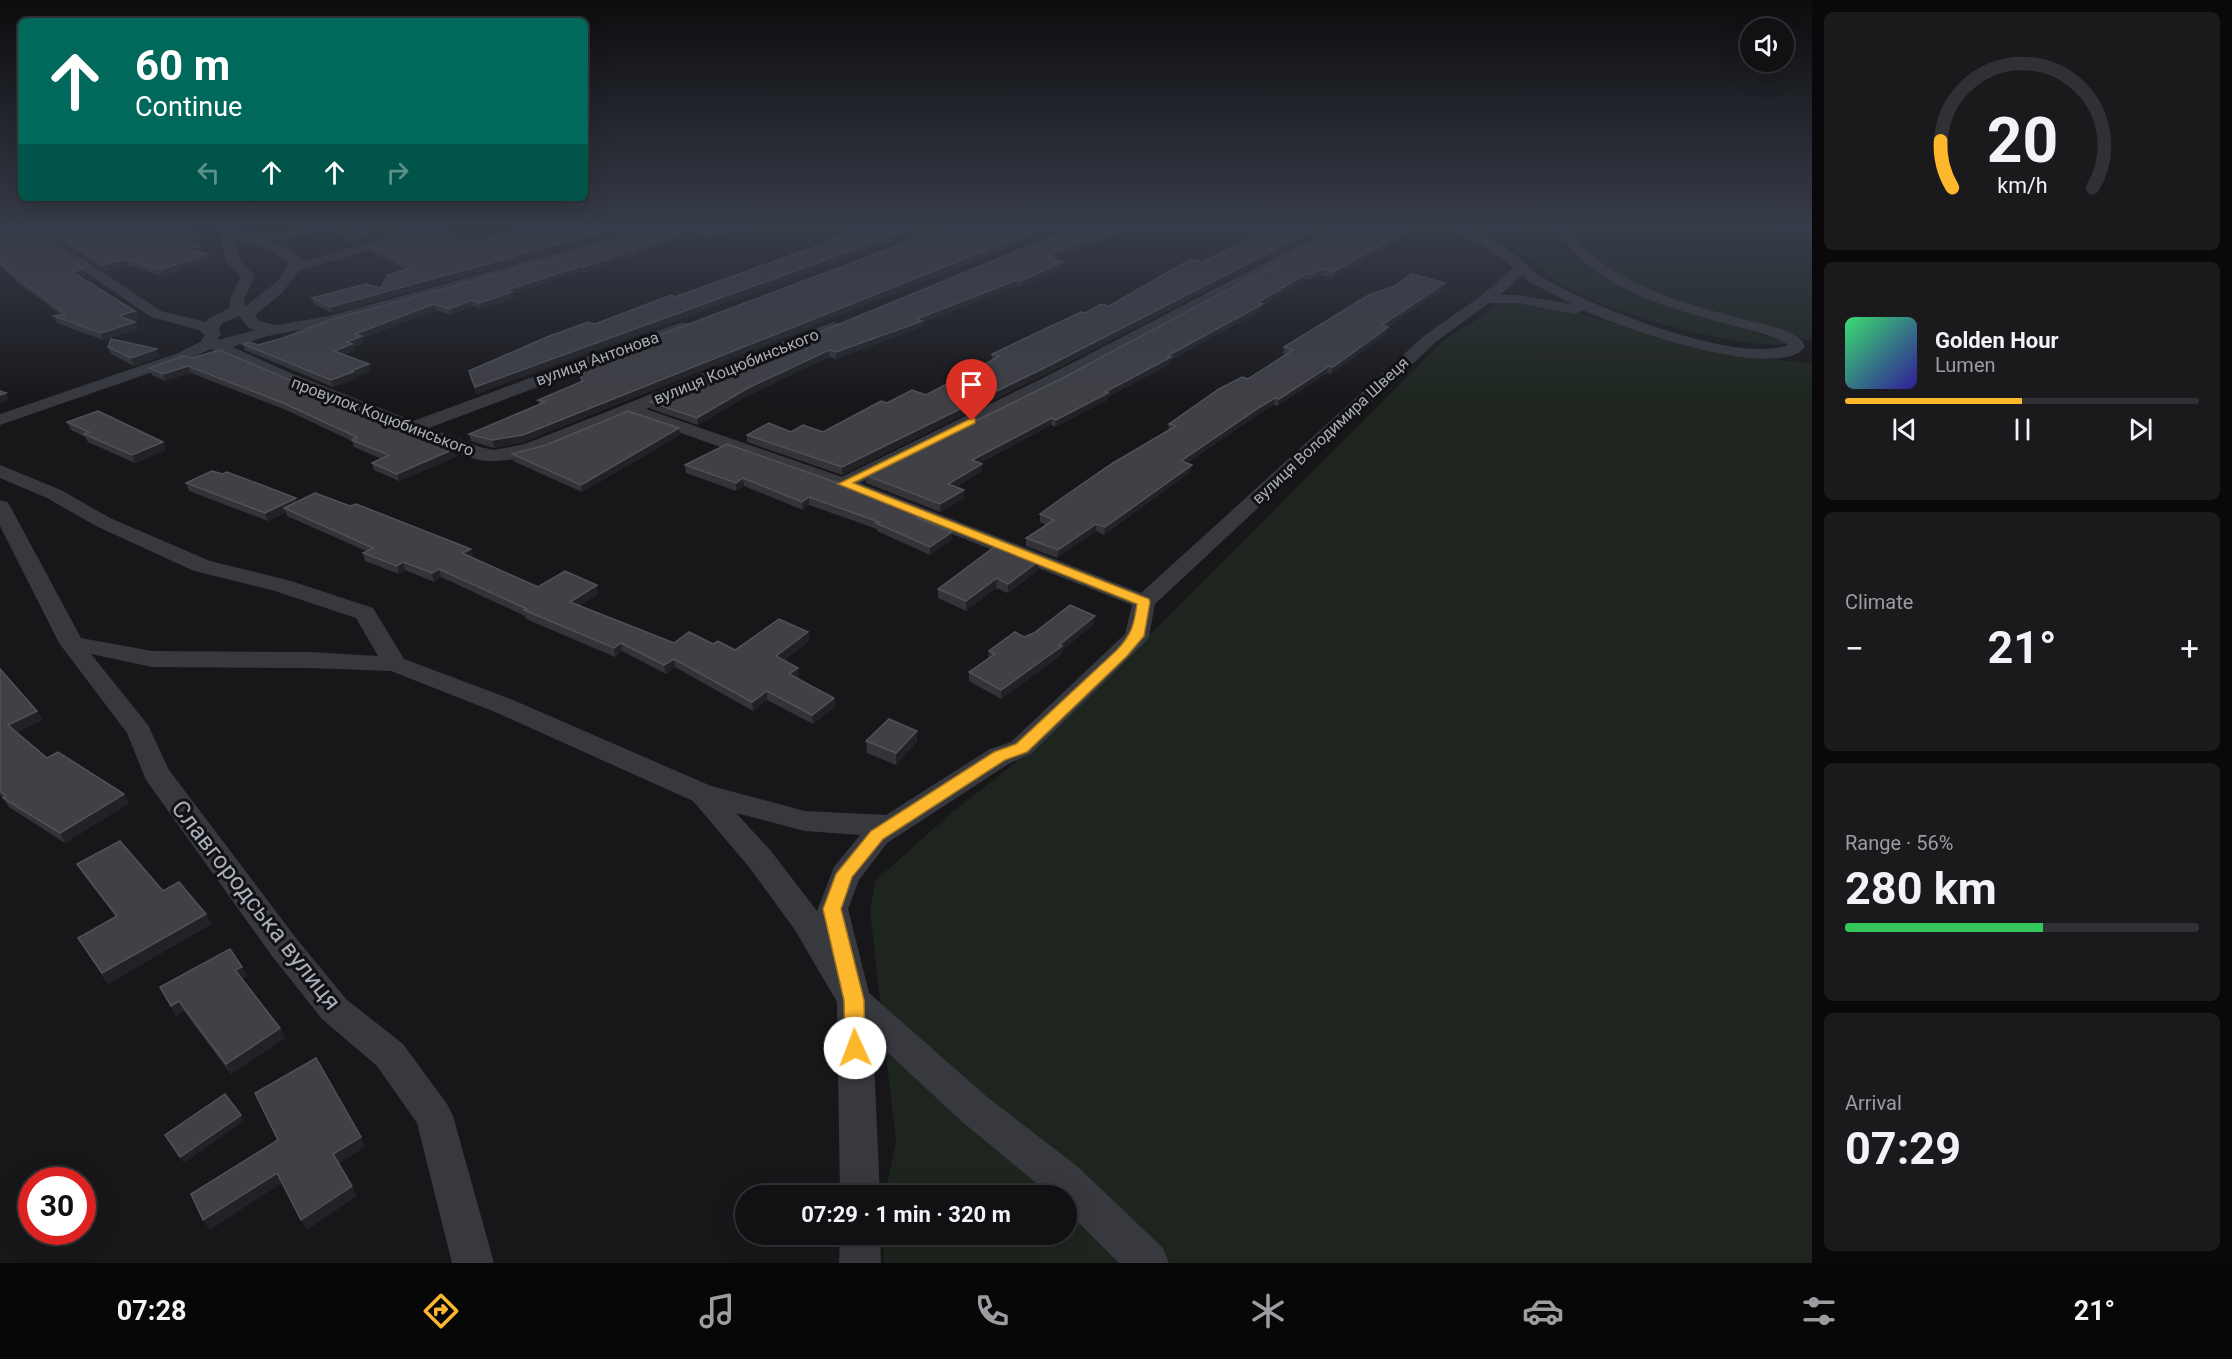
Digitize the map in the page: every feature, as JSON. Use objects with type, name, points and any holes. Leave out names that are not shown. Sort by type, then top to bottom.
[{"type":"street","name":"провулок Коцюбинського","points":[[114,286],[156,314],[213,339],[287,378],[475,452],[503,455],[530,449],[628,409]]},
{"type":"street","points":[[248,286],[237,298],[247,318],[254,325],[278,330]]},
{"type":"street","points":[[213,339],[213,321],[234,313],[238,308],[269,297],[279,286]]},
{"type":"street","points":[[0,420],[159,366],[193,352],[213,339],[331,320],[454,286]]},
{"type":"street","points":[[843,484],[1095,358],[1232,286]]},
{"type":"street","name":"вулиця Володимира Швеця","points":[[1144,602],[1431,338],[1501,286]]},
{"type":"street","points":[[1549,286],[1618,320]]},
{"type":"street","points":[[1486,299],[1516,299],[1547,303],[1729,350],[1770,354],[1792,351],[1797,347],[1791,339],[1707,314],[1633,286]]},
{"type":"street","name":"вулиця Антонова","points":[[411,428],[705,318]]},
{"type":"street","name":"вулиця Коцюбинського","points":[[628,409],[844,323]]},
{"type":"street","points":[[628,409],[843,484],[1144,602],[1137,636],[1091,684],[1022,748],[1000,756],[877,835],[845,874],[832,909],[854,1000],[860,1185]]},
{"type":"street","points":[[0,471],[54,494],[103,522],[202,566],[283,586],[365,613],[395,664]]},
{"type":"street","name":"Славгородська вулиця","points":[[0,506],[71,644],[139,731],[156,773],[334,1010],[390,1054],[434,1116],[473,1263]]},
{"type":"street","points":[[71,644],[152,659],[310,660],[395,664],[504,706],[703,794],[805,821],[903,818]]},
{"type":"street","points":[[703,794],[760,859],[807,921],[854,1000],[973,1108],[1064,1180],[1148,1263]]},
{"type":"street","points":[[860,1245],[860,1263]]},
{"type":"shaded area","points":[[1566,286],[1633,286],[1680,310],[1784,341],[1785,344],[1736,341],[1706,335],[1643,318],[1588,298]]},
{"type":"shaded area","points":[[1641,286],[1812,286],[1812,341],[1713,314]]},
{"type":"shaded area","points":[[1503,301],[1557,308],[1718,352],[1812,363],[1812,1263],[884,1263],[883,1245],[1077,1245],[1077,1185],[887,1185],[896,1142],[870,911],[876,880],[950,814],[1050,735],[1443,341]]},
{"type":"building","points":[[28,286],[95,286],[135,311],[119,316],[135,322],[101,333],[54,316],[65,314]]},
{"type":"building","points":[[359,286],[381,288],[382,286],[407,286],[330,307],[312,298]]},
{"type":"building","points":[[455,286],[520,286],[507,290],[512,292],[479,303],[472,300],[449,309],[434,304],[355,334],[362,336],[347,342],[352,344],[334,351],[369,364],[331,380],[243,344],[249,342],[258,345],[330,320]]},
{"type":"building","points":[[706,286],[754,286],[475,387],[469,371],[588,322],[595,324],[671,295],[675,297]]},
{"type":"building","points":[[790,286],[896,286],[523,435],[492,440],[469,434],[545,402],[538,400],[583,381],[577,366]]},
{"type":"building","points":[[932,286],[1002,286],[916,319],[922,321],[836,352],[829,350],[746,389],[697,418],[650,402]]},
{"type":"building","points":[[1144,286],[1204,286],[842,467],[747,435],[769,423],[791,432],[803,425],[823,432],[881,401],[887,403],[912,390],[926,395],[1000,356],[992,354],[1081,312],[1085,313],[1101,304],[1109,306]]},
{"type":"building","points":[[1235,286],[1285,286],[1257,303],[1263,304],[1105,392],[1108,393],[1056,420],[1052,418],[972,460],[982,464],[948,484],[964,490],[940,504],[865,475],[1063,378]]},
{"type":"building","points":[[1394,286],[1441,286],[1382,325],[1388,327],[1333,367],[1329,366],[1279,399],[1275,398],[1260,407],[1181,461],[1192,465],[1105,527],[1096,524],[1058,550],[1026,538],[1054,520],[1040,514],[1113,463],[1176,426],[1169,424],[1219,389],[1242,377],[1248,379],[1293,350],[1284,347],[1367,296]]},
{"type":"building","points":[[111,339],[157,349],[131,358],[108,347]]},
{"type":"building","points":[[219,350],[309,388],[307,389],[456,448],[397,474],[372,463],[389,455],[352,440],[357,437],[283,403],[188,366],[163,374],[149,368],[183,356],[193,358]]},
{"type":"building","points":[[98,411],[163,442],[132,455],[84,434],[89,432],[67,422]]},
{"type":"building","points":[[628,411],[679,428],[581,485],[512,454],[546,445]]},
{"type":"building","points":[[727,444],[835,482],[921,516],[917,518],[952,532],[930,547],[876,523],[879,522],[809,497],[802,502],[743,478],[736,483],[685,465]]},
{"type":"building","points":[[212,471],[222,474],[227,472],[296,498],[265,513],[186,483]]},
{"type":"building","points":[[315,493],[350,506],[356,504],[471,549],[462,553],[538,587],[565,571],[597,585],[570,602],[674,643],[689,632],[713,644],[718,641],[735,650],[779,619],[808,632],[776,656],[798,668],[789,674],[834,698],[812,715],[767,691],[752,702],[674,659],[664,665],[621,643],[614,648],[524,610],[527,609],[439,569],[432,573],[403,562],[397,566],[363,553],[373,548],[284,508]]},
{"type":"building","points":[[997,545],[1039,561],[1008,584],[997,578],[966,601],[938,589]]},
{"type":"building","points":[[1070,605],[1095,616],[1059,645],[1062,646],[1001,690],[969,672],[995,654],[989,651],[1015,632],[1024,637],[1034,633]]},
{"type":"building","points":[[0,669],[37,711],[8,725],[47,758],[58,752],[124,794],[60,833],[3,798],[6,796],[0,791]]},
{"type":"building","points":[[889,719],[917,731],[896,753],[866,741]]},
{"type":"building","points":[[120,841],[163,891],[179,882],[206,914],[102,973],[78,938],[117,916],[77,864]]},
{"type":"building","points":[[230,949],[242,967],[235,970],[280,1028],[226,1064],[179,1001],[171,1006],[160,987]]},
{"type":"building","points":[[316,1058],[361,1137],[333,1154],[352,1186],[301,1220],[277,1173],[203,1220],[191,1194],[278,1140],[255,1093]]},
{"type":"building","points":[[225,1094],[241,1115],[180,1157],[165,1135]]},
{"type":"route","points":[[855,1048],[854,1000],[832,909],[845,874],[877,835],[1000,756],[1022,748],[1122,653],[1137,636],[1142,617],[1144,602],[1091,579],[843,484],[972,421]]}]
